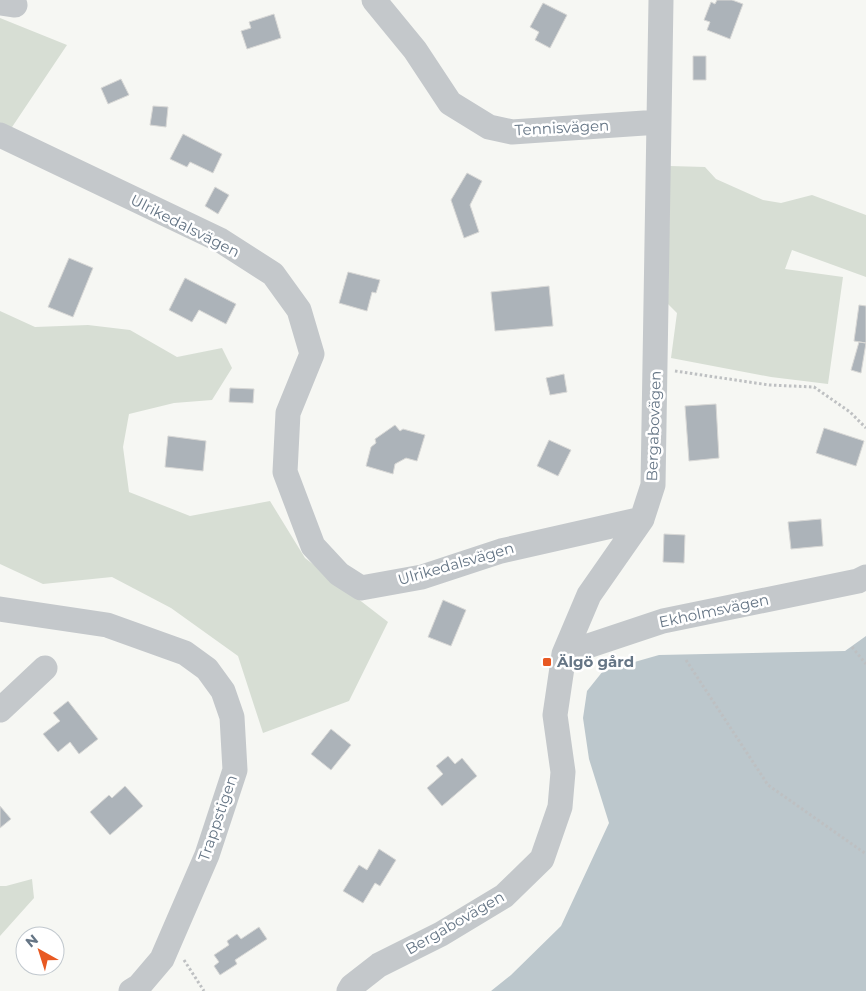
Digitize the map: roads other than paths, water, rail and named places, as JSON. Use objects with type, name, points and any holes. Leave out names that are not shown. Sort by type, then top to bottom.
[{"type":"street","name":"Tennisvägen","points":[[374,0],[415,50],[450,103],[489,126],[512,132],[659,122]]},
{"type":"street","name":"Bergabovägen","points":[[349,991],[352,986],[379,966],[441,934],[504,896],[542,859],[560,807],[563,772],[556,715],[564,654],[589,595],[642,519],[654,485],[662,1]]},
{"type":"street","name":"Ulrikedalsvägen","points":[[0,136],[220,240],[273,274],[299,310],[312,354],[288,413],[285,472],[313,546],[340,574],[361,588],[422,577],[501,551],[642,519]]},
{"type":"street","name":"Ekholmsvägen","points":[[564,654],[663,621],[858,581],[866,577]]},
{"type":"street","name":"Trappstigen","points":[[0,609],[107,625],[185,653],[207,669],[223,691],[229,708],[232,717],[236,770],[206,855],[162,959],[139,986],[131,991]]},
{"type":"street","points":[[0,710],[45,668]]},
{"type":"place","name":"Älgö gård","points":[[547,662]]}]
